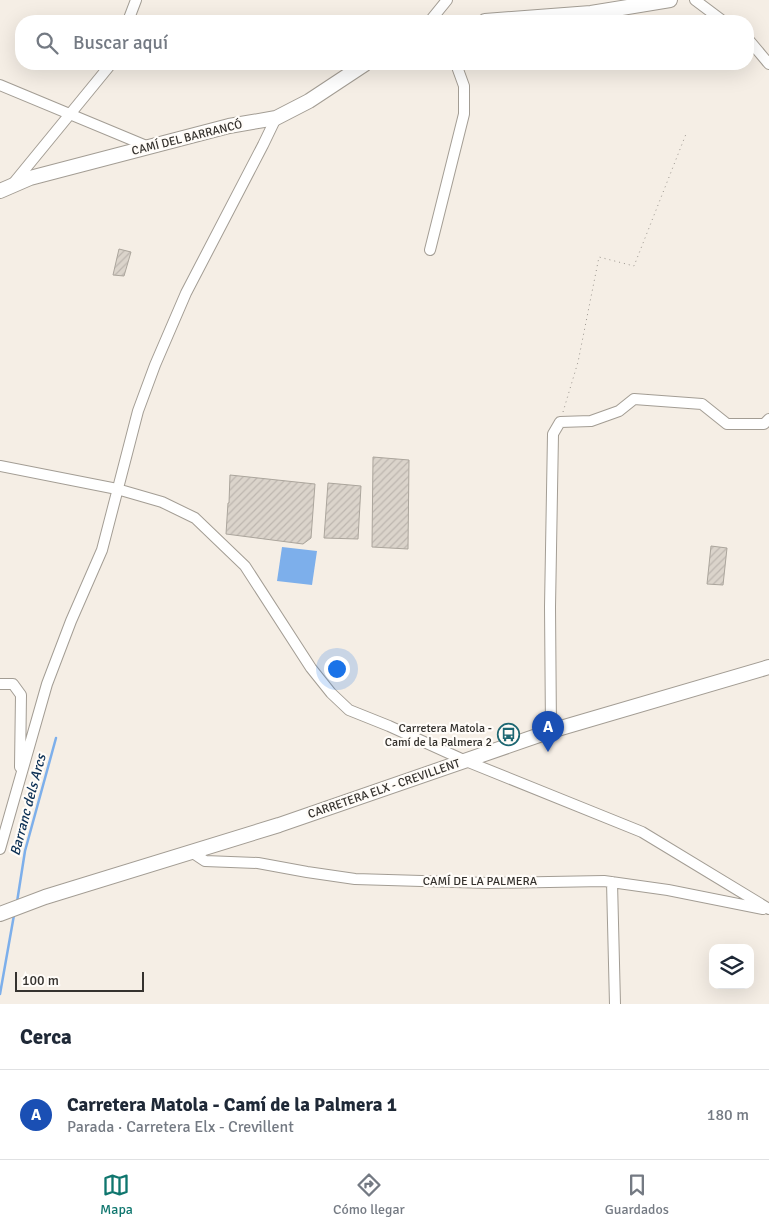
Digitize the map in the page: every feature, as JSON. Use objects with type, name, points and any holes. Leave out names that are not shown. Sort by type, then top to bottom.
[{"type":"street","points":[[130,15],[136,0]]},
{"type":"street","points":[[435,15],[447,0]]},
{"type":"street","points":[[565,15],[592,13],[670,0]]},
{"type":"street","points":[[695,0],[716,15]]},
{"type":"street","points":[[754,46],[769,64]]},
{"type":"street","points":[[6,188],[71,115],[106,70]]},
{"type":"street","name":"CAMÍ DEL BARRANCÓ","points":[[6,188],[30,178],[229,126],[276,118],[309,101],[356,70]]},
{"type":"street","points":[[430,250],[464,114],[464,86],[458,70]]},
{"type":"street","points":[[0,86],[149,147]]},
{"type":"street","points":[[0,849],[47,684],[71,621],[102,550],[138,412],[155,365],[186,293],[276,118]]},
{"type":"street","points":[[551,731],[550,597],[553,434],[560,422],[591,421],[619,412],[634,399],[702,404],[728,424],[764,424],[769,420]]},
{"type":"street","points":[[0,466],[117,489],[162,502],[195,518],[245,566],[311,668],[331,693],[349,710],[466,761],[642,832],[769,909]]},
{"type":"street","name":"CARRETERA ELX - CREVILLENT","points":[[1,913],[280,826],[551,731],[769,668]]},
{"type":"street","points":[[0,684],[13,684],[21,695],[20,780]]},
{"type":"street","name":"CAMÍ DE LA PALMERA","points":[[193,852],[205,861],[258,863],[354,879],[488,883],[604,880],[769,909]]},
{"type":"street","points":[[612,882],[615,1004]]},
{"type":"path","points":[[560,422],[578,362],[598,257],[634,266],[686,134]]},
{"type":"water","points":[[282,547],[317,551],[312,585],[277,581]]},
{"type":"building","points":[[119,249],[131,252],[124,276],[113,275]]},
{"type":"building","points":[[373,457],[409,460],[408,549],[372,547]]},
{"type":"building","points":[[230,475],[315,484],[311,538],[303,544],[226,534]]},
{"type":"building","points":[[328,483],[361,486],[358,539],[324,538]]},
{"type":"building","points":[[711,546],[727,548],[723,585],[707,584]]},
{"type":"waterway","name":"Barranc dels Arcs","points":[[17,902],[25,851],[56,738]]},
{"type":"waterway","name":"Barranc dels Arcs","points":[[0,994],[14,915]]},
{"type":"place","name":"Carretera Matola - Camí de la Palmera 2","points":[[508,735]]},
{"type":"place","name":"Carretera Matola - Camí de la Palmera 1","points":[[548,752]]}]
